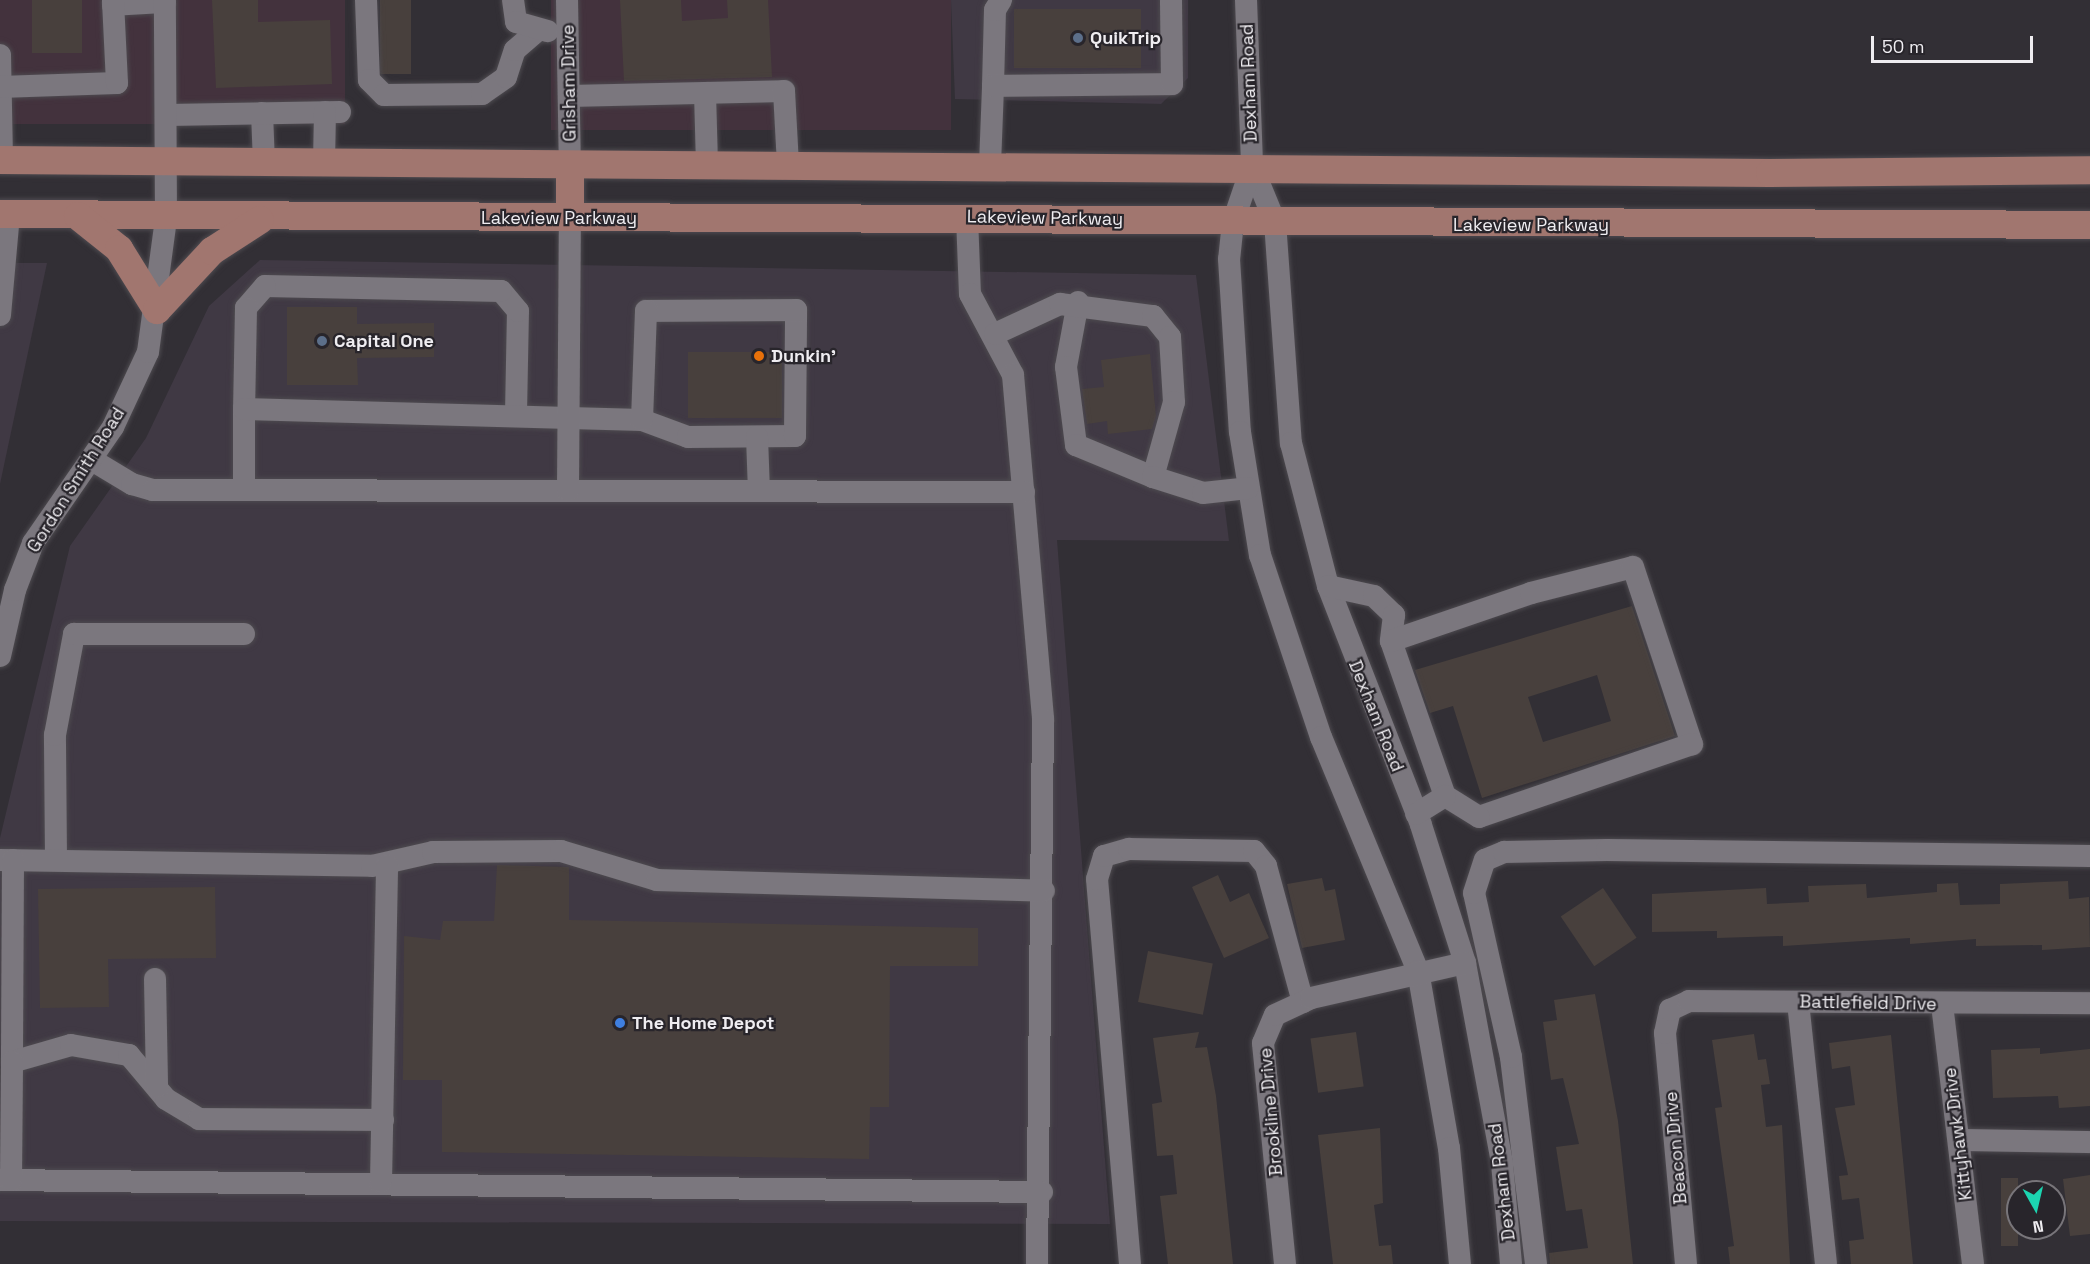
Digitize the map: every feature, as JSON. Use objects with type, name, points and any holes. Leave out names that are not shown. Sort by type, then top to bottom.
[{"type":"main road","points":[[1,160],[570,165],[1252,166],[1770,172],[2090,170]]},
{"type":"main road","points":[[570,165],[570,217]]},
{"type":"main road","name":"Lakeview Parkway","points":[[4,214],[260,220],[967,217],[1233,222],[2090,225]]},
{"type":"main road","points":[[78,216],[119,249],[157,310],[212,250],[260,220]]},
{"type":"street","points":[[366,0],[369,80],[384,95],[482,94],[506,77],[515,50],[536,32]]},
{"type":"street","points":[[513,0],[516,22],[536,32],[568,31]]},
{"type":"street","name":"Grisham Drive","points":[[567,0],[570,165]]},
{"type":"street","points":[[990,165],[995,10],[1001,0]]},
{"type":"street","points":[[993,86],[1172,84],[1171,0]]},
{"type":"street","name":"Dexham Road","points":[[1246,0],[1252,166],[1275,222],[1291,443],[1328,586],[1416,814],[1465,963],[1502,1162],[1511,1264]]},
{"type":"street","points":[[0,87],[117,83],[113,2],[165,1]]},
{"type":"street","name":"Gordon Smith Road","points":[[0,656],[15,590],[33,543],[92,460],[147,352],[157,310],[166,219],[168,115],[165,1]]},
{"type":"street","points":[[0,55],[1,160]]},
{"type":"street","points":[[569,96],[784,91],[788,164]]},
{"type":"street","points":[[705,93],[707,164]]},
{"type":"street","points":[[168,115],[332,112],[324,163]]},
{"type":"street","points":[[262,113],[264,163]]},
{"type":"street","name":"Dexham Road","points":[[1252,166],[1233,222],[1234,343],[1248,488],[1288,649],[1418,971],[1449,1148],[1460,1264]]},
{"type":"street","points":[[0,315],[4,214]]},
{"type":"street","points":[[567,490],[570,416],[570,217]]},
{"type":"street","points":[[967,217],[970,294],[995,334],[1013,375],[1043,719],[1042,1192],[1037,1264]]},
{"type":"street","points":[[244,490],[246,308],[265,286],[501,291],[518,311],[516,414]]},
{"type":"street","points":[[995,334],[1047,308],[1078,302],[1107,313],[1153,316],[1170,338],[1172,421],[1154,477]]},
{"type":"street","points":[[1078,302],[1066,367],[1076,445],[1154,477],[1203,493],[1248,488]]},
{"type":"street","points":[[244,409],[570,416],[642,420],[688,437],[795,436],[796,310],[646,311],[642,420]]},
{"type":"street","points":[[757,437],[759,491]]},
{"type":"street","points":[[92,460],[107,473],[153,490],[1024,492]]},
{"type":"street","points":[[1328,586],[1374,596],[1394,615],[1390,641],[1445,796],[1479,817],[1692,744],[1633,567],[1531,593],[1390,641]]},
{"type":"street","points":[[56,859],[55,735],[74,634],[244,634]]},
{"type":"street","points":[[1416,814],[1445,796]]},
{"type":"street","points":[[1130,1264],[1096,879],[1104,856],[1129,849],[1254,851],[1266,866],[1303,1002]]},
{"type":"street","points":[[1536,1264],[1511,1057],[1474,894],[1485,860],[1504,852],[1607,850],[2090,856]]},
{"type":"street","points":[[1042,1192],[381,1182],[6,1180],[12,1062],[7,860],[387,865],[433,852],[561,851],[657,880],[1044,891]]},
{"type":"street","points":[[381,1182],[387,865]]},
{"type":"street","name":"Brookline Drive","points":[[1285,1264],[1263,1043],[1275,1015],[1303,1002],[1418,971],[1465,963]]},
{"type":"street","points":[[155,979],[157,1087]]},
{"type":"street","name":"Battlefield Drive","points":[[1665,1033],[1670,1010],[1689,1001],[2090,1003]]},
{"type":"street","points":[[1798,1002],[1826,1264]]},
{"type":"street","name":"Kittyhawk Drive","points":[[1942,1004],[1974,1264]]},
{"type":"street","name":"Beacon Drive","points":[[1665,1033],[1686,1264]]},
{"type":"street","points":[[12,1062],[70,1045],[129,1055],[157,1087],[198,1119],[382,1120]]},
{"type":"street","points":[[1959,1140],[2090,1142]]},
{"type":"shaded area","points":[[0,0],[345,0],[345,124],[0,124]]},
{"type":"shaded area","points":[[551,0],[951,0],[951,130],[551,130]]},
{"type":"shaded area","points":[[951,0],[1188,0],[1188,78],[1161,104],[955,99]]},
{"type":"shaded area","points":[[260,260],[1196,275],[1229,541],[1057,540],[1110,1224],[0,1221],[0,838],[70,546],[146,438],[209,306]]},
{"type":"shaded area","points":[[0,263],[47,263],[0,484]]},
{"type":"building","points":[[32,0],[82,0],[82,53],[32,53]]},
{"type":"building","points":[[212,0],[258,0],[258,22],[330,20],[332,84],[216,88]]},
{"type":"building","points":[[380,0],[411,0],[411,74],[380,74]]},
{"type":"building","points":[[620,0],[681,0],[682,21],[728,18],[727,0],[768,0],[772,77],[624,81]]},
{"type":"building","name":"QuikTrip","points":[[1014,9],[1141,9],[1141,68],[1014,68]]},
{"type":"building","name":"Capital One","points":[[287,307],[357,307],[357,324],[434,323],[434,357],[357,358],[358,385],[287,385]]},
{"type":"building","points":[[688,352],[782,352],[782,418],[688,418]]},
{"type":"building","points":[[1150,354],[1156,416],[1152,429],[1108,434],[1107,421],[1087,424],[1082,389],[1104,387],[1101,360]]},
{"type":"building","points":[[1632,606],[1675,736],[1482,798],[1453,706],[1430,713],[1415,670]],"holes":[[[1597,675],[1611,721],[1543,742],[1528,697]]]},
{"type":"building","name":"The Home Depot","points":[[497,865],[569,867],[569,920],[978,928],[978,966],[890,966],[889,1107],[870,1107],[869,1159],[442,1152],[442,1080],[403,1080],[404,936],[440,940],[443,921],[494,921]]},
{"type":"building","points":[[1218,875],[1230,902],[1249,893],[1269,938],[1224,958],[1192,887]]},
{"type":"building","points":[[1322,878],[1325,891],[1335,889],[1345,940],[1302,948],[1287,884]]},
{"type":"building","points":[[2068,881],[2069,899],[2089,897],[2090,947],[2042,950],[2042,945],[1976,946],[1976,939],[1910,944],[1910,938],[1783,946],[1783,936],[1717,938],[1717,931],[1652,932],[1652,894],[1766,888],[1767,904],[1809,902],[1808,886],[1866,884],[1867,898],[1937,892],[1937,884],[1958,883],[1960,905],[2000,904],[2000,884]]},
{"type":"building","points":[[215,887],[216,958],[108,959],[109,1007],[40,1008],[38,889]]},
{"type":"building","points":[[1603,888],[1637,938],[1594,966],[1561,917]]},
{"type":"building","points":[[1148,951],[1213,964],[1203,1015],[1138,1002]]},
{"type":"building","points":[[1595,994],[1618,1121],[1633,1264],[1550,1264],[1549,1253],[1588,1248],[1582,1209],[1566,1211],[1556,1147],[1579,1144],[1563,1078],[1551,1080],[1543,1022],[1557,1020],[1554,1000]]},
{"type":"building","points":[[1199,1032],[1195,1048],[1207,1047],[1216,1096],[1233,1264],[1168,1264],[1160,1196],[1177,1194],[1173,1155],[1157,1156],[1152,1104],[1162,1102],[1153,1038]]},
{"type":"building","points":[[1356,1032],[1364,1086],[1318,1093],[1310,1038]]},
{"type":"building","points":[[1754,1034],[1758,1060],[1766,1059],[1770,1084],[1761,1085],[1766,1127],[1782,1125],[1790,1264],[1730,1264],[1728,1247],[1734,1246],[1715,1108],[1722,1107],[1712,1040]]},
{"type":"building","points":[[1891,1035],[1913,1264],[1851,1264],[1849,1241],[1864,1239],[1859,1198],[1842,1200],[1839,1176],[1848,1175],[1835,1108],[1855,1105],[1850,1066],[1832,1069],[1829,1043]]},
{"type":"building","points":[[2040,1048],[2040,1054],[2090,1049],[2090,1106],[2059,1108],[2058,1096],[1993,1098],[1991,1050]]},
{"type":"building","points":[[1380,1128],[1383,1203],[1374,1205],[1379,1246],[1391,1245],[1393,1264],[1333,1264],[1318,1135]]},
{"type":"building","points":[[2090,1175],[2090,1234],[2070,1236],[2066,1180],[2063,1179]]},
{"type":"building","points":[[2001,1178],[2018,1178],[2018,1180],[2006,1180],[2006,1240],[2018,1240],[2018,1246],[2001,1246]]},
{"type":"place","name":"QuikTrip","points":[[1078,38]]},
{"type":"place","name":"Capital One","points":[[322,341]]},
{"type":"place","name":"Dunkin'","points":[[759,356]]},
{"type":"place","name":"The Home Depot","points":[[620,1023]]}]
